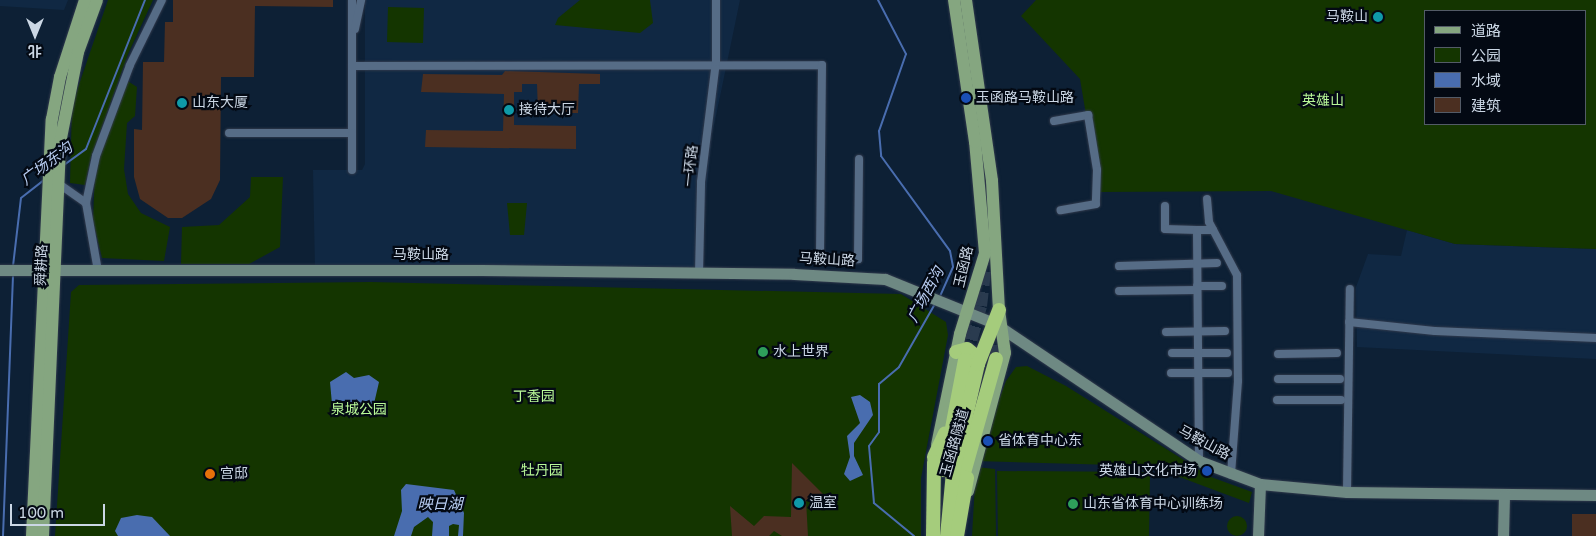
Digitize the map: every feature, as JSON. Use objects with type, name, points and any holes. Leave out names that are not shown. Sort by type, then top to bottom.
[{"type":"highway","points":[[947,536],[966,359],[999,328],[999,310]]},
{"type":"highway","name":"玉函路隧道","points":[[938,536],[941,488],[966,359]]},
{"type":"highway","name":"玉函路隧道","points":[[947,536],[996,359]]},
{"type":"highway","points":[[957,536],[991,376]]},
{"type":"highway","points":[[933,536],[934,459],[942,445],[961,380]]},
{"type":"main road","name":"舜耕路","points":[[32,536],[42,270],[55,98],[86,0]]},
{"type":"main road","name":"舜耕路","points":[[43,536],[57,270],[60,158],[66,102],[97,0]]},
{"type":"main road","name":"玉函路","points":[[928,536],[927,508],[934,459],[966,359],[968,313],[985,237],[954,0]]},
{"type":"main road","name":"玉函路","points":[[966,0],[992,181],[999,310]]},
{"type":"main road","name":"马鞍山路","points":[[1,270],[699,273],[846,275],[897,281],[999,328],[1199,461],[1231,475],[1260,484],[1347,492],[1596,495]]},
{"type":"main road","points":[[964,536],[968,489],[1004,361],[999,328]]},
{"type":"main road","points":[[1258,536],[1260,484]]},
{"type":"main road","points":[[1498,536],[1501,494]]},
{"type":"main road","points":[[1501,494],[1503,536]]},
{"type":"street","points":[[98,270],[86,203],[96,156],[130,65],[162,0]]},
{"type":"street","points":[[352,0],[352,170]]},
{"type":"street","points":[[352,43],[361,0]]},
{"type":"street","name":"一环路","points":[[699,273],[701,182],[716,64],[716,0]]},
{"type":"street","points":[[352,66],[822,65],[820,258],[858,259],[859,159]]},
{"type":"street","points":[[1054,121],[1088,115],[1096,170],[1096,204],[1060,210]]},
{"type":"street","points":[[229,132],[352,134]]},
{"type":"street","points":[[59,184],[86,203]]},
{"type":"street","points":[[1207,199],[1213,230],[1237,275],[1238,381],[1231,475]]},
{"type":"street","points":[[1164,206],[1165,229],[1213,230]]},
{"type":"street","points":[[1197,230],[1199,461]]},
{"type":"street","points":[[1120,266],[1217,263]]},
{"type":"street","points":[[1119,291],[1222,286]]},
{"type":"street","points":[[1347,492],[1350,289]]},
{"type":"street","points":[[1349,322],[1435,331],[1596,338]]},
{"type":"street","points":[[1166,332],[1225,331]]},
{"type":"street","points":[[1278,354],[1336,352]]},
{"type":"street","points":[[1172,353],[1227,353]]},
{"type":"street","points":[[1172,373],[1228,373]]},
{"type":"street","points":[[1278,379],[1340,379]]},
{"type":"street","points":[[1278,400],[1340,400]]},
{"type":"shaded area","points":[[0,0],[68,0],[64,10],[0,6]]},
{"type":"shaded area","points":[[365,0],[740,0],[712,135],[699,268],[315,270],[313,170],[362,170],[365,164]]},
{"type":"shaded area","points":[[1407,230],[1455,244],[1596,249],[1596,359],[1357,347],[1356,287],[1368,254],[1401,256]]},
{"type":"green space","points":[[108,0],[153,0],[128,54],[91,157],[85,185],[70,183],[72,105]]},
{"type":"green space","points":[[580,0],[650,0],[653,23],[640,33],[555,25],[558,18]]},
{"type":"green space","name":"英雄山","points":[[1036,0],[1596,0],[1596,249],[1455,244],[1271,191],[1099,192],[1080,79],[1021,16]]},
{"type":"green space","points":[[388,7],[424,8],[423,43],[387,42]]},
{"type":"green space","points":[[123,78],[137,87],[135,116],[127,123],[124,169],[128,194],[141,213],[170,227],[164,261],[102,258],[93,221],[95,169]]},
{"type":"green space","points":[[251,177],[283,177],[280,247],[249,264],[181,264],[182,227],[219,225],[250,197]]},
{"type":"green space","points":[[507,203],[527,203],[524,235],[510,235]]},
{"type":"green space","name":"泉城公园","points":[[371,282],[901,294],[946,322],[948,335],[921,478],[921,536],[55,536],[71,292],[79,285]]},
{"type":"green space","points":[[1027,366],[1066,386],[1211,477],[1252,492],[1249,503],[1150,466],[976,461],[1006,381],[1016,367]]},
{"type":"green space","points":[[976,467],[995,469],[996,536],[972,536]]},
{"type":"green space","name":"山东省体育中心训练场","points":[[997,471],[1150,472],[1149,536],[998,536]]},
{"type":"green space","points":[[1233,516],[1241,516],[1247,522],[1247,530],[1241,536],[1233,536],[1227,530],[1227,522]]},
{"type":"water","points":[[346,372],[354,378],[369,375],[379,382],[373,408],[340,409],[332,404],[330,382]]},
{"type":"water","points":[[860,395],[870,402],[873,415],[854,443],[854,456],[863,475],[850,481],[844,474],[850,457],[847,436],[860,423],[851,397]]},
{"type":"water","name":"映日湖","points":[[406,484],[454,490],[464,513],[463,536],[458,536],[459,525],[453,524],[449,526],[449,536],[432,536],[433,522],[428,517],[414,527],[411,536],[394,536],[402,511],[401,490]]},
{"type":"water","points":[[137,515],[152,517],[170,536],[118,536],[115,531],[121,518]]},
{"type":"building","name":"山东大厦","points":[[173,0],[333,0],[333,7],[255,6],[254,77],[221,77],[220,180],[211,199],[182,218],[168,218],[140,199],[134,177],[134,129],[142,130],[143,62],[164,62],[165,22],[173,22]]},
{"type":"building","name":"接待大厅","points":[[505,71],[600,74],[600,84],[579,84],[578,113],[538,113],[537,84],[522,84],[522,92],[514,92],[514,125],[576,126],[576,149],[425,147],[426,130],[503,131],[504,94],[421,92],[423,74],[502,75]]},
{"type":"building","name":"温室","points":[[792,463],[827,498],[806,500],[808,536],[782,536],[774,531],[769,536],[732,536],[730,506],[754,526],[764,516],[791,517]]},
{"type":"building","points":[[1572,514],[1596,514],[1596,536],[1572,536]]},
{"type":"waterway","name":"广场东沟","points":[[64,165],[86,149],[145,0]]},
{"type":"waterway","name":"广场西沟","points":[[878,0],[906,54],[879,131],[881,156],[950,251],[953,267],[939,298]]},
{"type":"waterway","name":"广场东沟","points":[[13,266],[21,198],[44,180]]},
{"type":"waterway","name":"广场东沟","points":[[3,536],[13,273]]},
{"type":"waterway","name":"广场西沟","points":[[914,536],[874,503],[869,446],[879,432],[879,384],[899,367],[935,304]]},
{"type":"tunnel","points":[[965,360],[980,306],[985,264]]},
{"type":"tunnel","points":[[996,359],[997,318]]},
{"type":"place","name":"马鞍山","points":[[1378,17]]},
{"type":"place","name":"玉函路马鞍山路","points":[[966,98]]},
{"type":"place","name":"山东大厦","points":[[182,103]]},
{"type":"place","name":"接待大厅","points":[[509,110]]},
{"type":"place","name":"水上世界","points":[[763,352]]},
{"type":"place","name":"省体育中心东","points":[[988,441]]},
{"type":"place","name":"英雄山文化市场","points":[[1207,471]]},
{"type":"place","name":"宫邸","points":[[210,474]]},
{"type":"place","name":"温室","points":[[799,503]]},
{"type":"place","name":"山东省体育中心训练场","points":[[1073,504]]},
{"type":"park label","name":"丁香园","points":[[534,397]]},
{"type":"park label","name":"牡丹园","points":[[542,471]]}]
